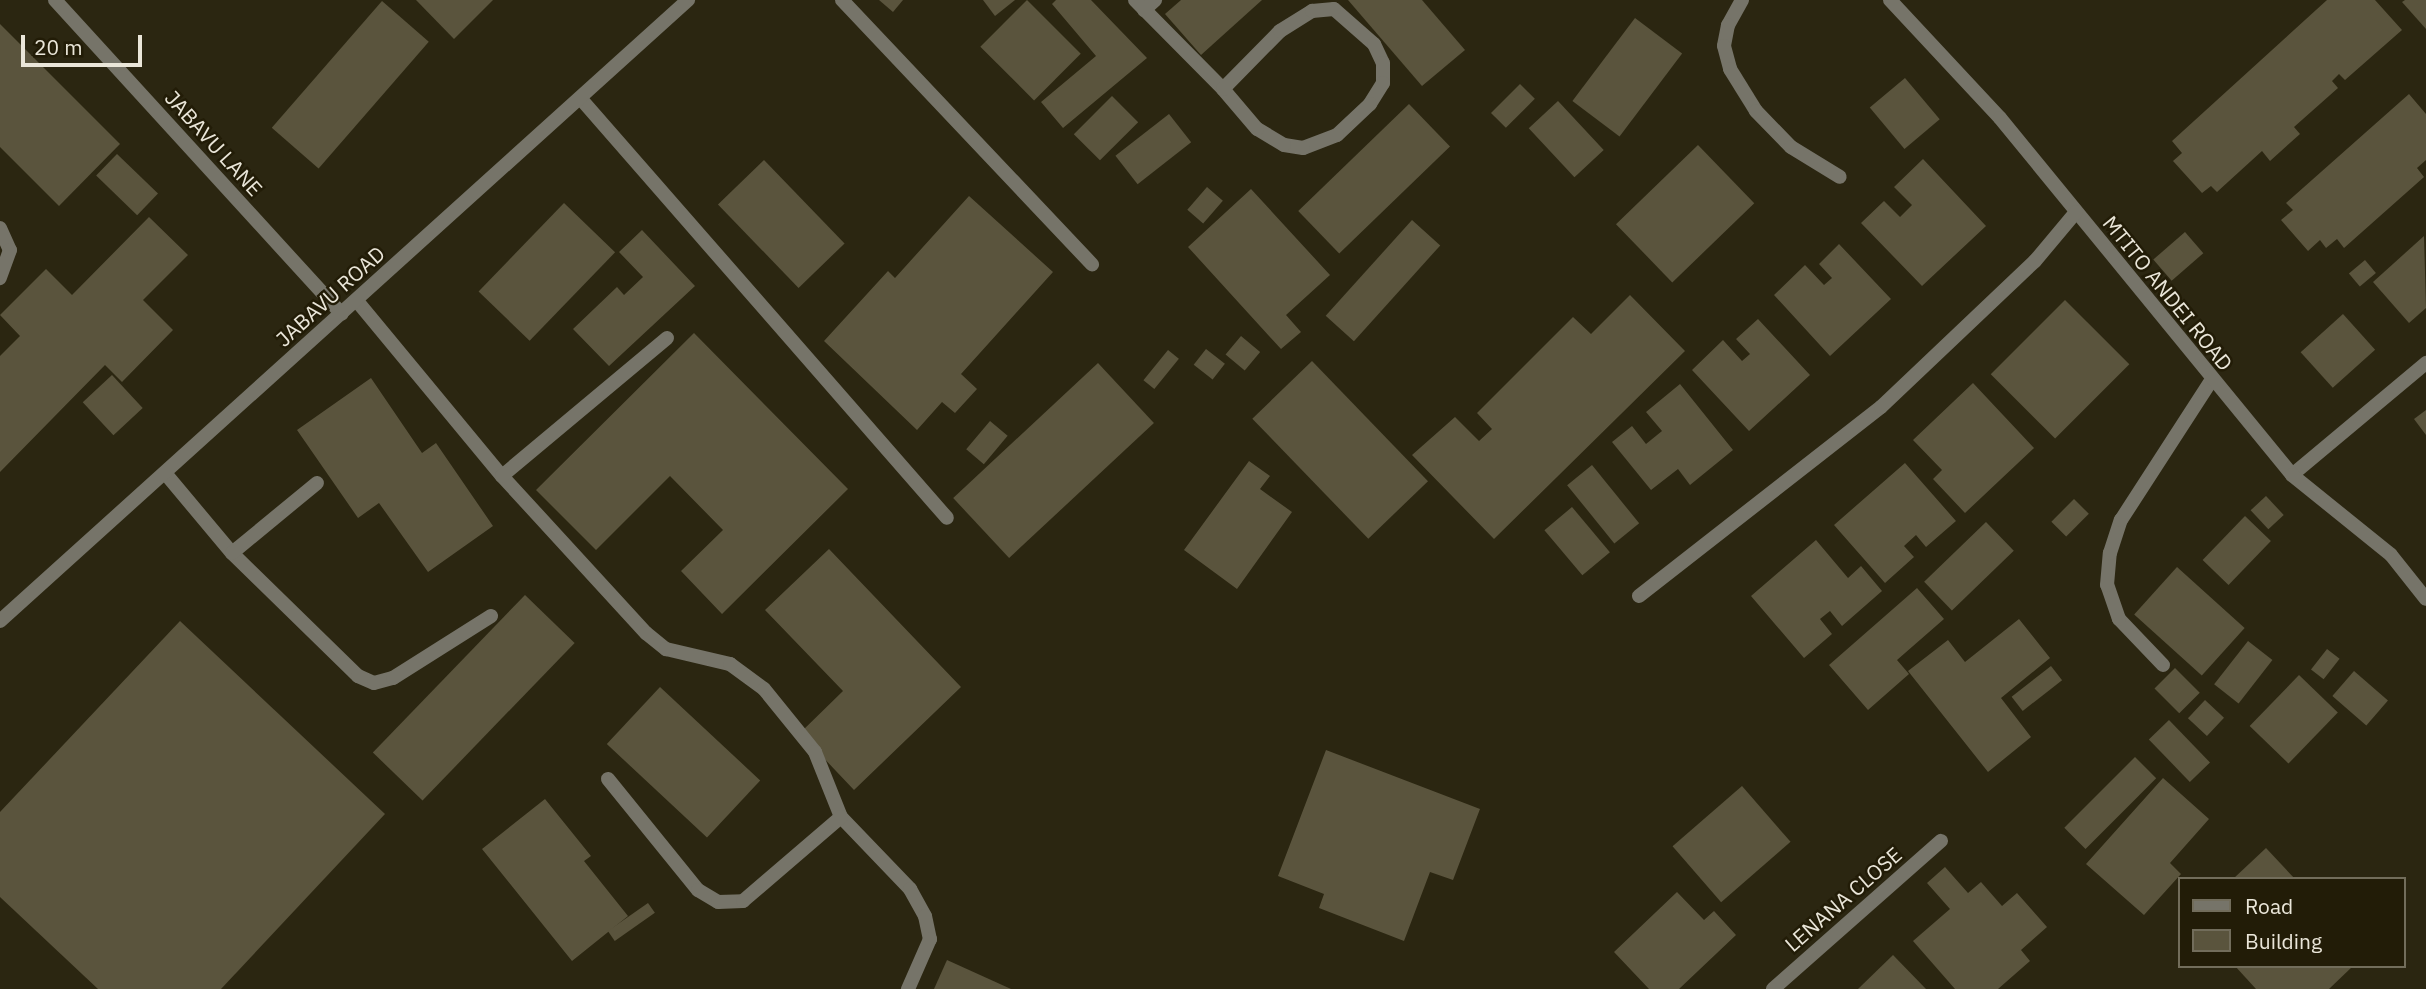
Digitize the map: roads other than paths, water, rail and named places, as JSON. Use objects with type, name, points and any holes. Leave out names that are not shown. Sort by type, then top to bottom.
[{"type":"street","name":"JABAVU LANE","points":[[55,0],[342,314]]},
{"type":"street","name":"JABAVU ROAD","points":[[0,621],[688,0]]},
{"type":"street","points":[[842,0],[1092,264]]},
{"type":"street","points":[[1742,0],[1726,36],[1730,69],[1756,111],[1791,147],[1840,177]]},
{"type":"street","name":"MTITO ANDEI ROAD","points":[[1890,0],[2000,118],[2211,380],[2292,475],[2391,555],[2426,599]]},
{"type":"street","points":[[1145,3],[1257,129],[1284,145],[1303,148],[1337,135],[1356,119],[1383,83],[1383,63],[1374,44],[1354,23],[1334,9],[1312,11],[1280,31],[1223,89]]},
{"type":"street","points":[[581,99],[947,518]]},
{"type":"street","points":[[1639,596],[1881,407],[2035,261],[2076,212]]},
{"type":"street","points":[[0,228],[10,250],[0,278]]},
{"type":"street","points":[[357,300],[502,476],[646,633],[666,649],[730,664],[764,689],[815,752],[841,817],[910,889],[925,916],[930,939],[908,989]]},
{"type":"street","points":[[502,476],[667,338]]},
{"type":"street","points":[[2292,475],[2426,363]]},
{"type":"street","points":[[2163,665],[2119,619],[2107,585],[2110,553],[2122,520],[2211,380]]},
{"type":"street","points":[[165,472],[232,553],[358,676],[374,682],[394,678],[491,615]]},
{"type":"street","points":[[232,553],[317,483]]},
{"type":"street","points":[[608,779],[698,890],[718,902],[743,901],[841,817]]},
{"type":"street","name":"LENANA CLOSE","points":[[1773,989],[1941,841]]}]
